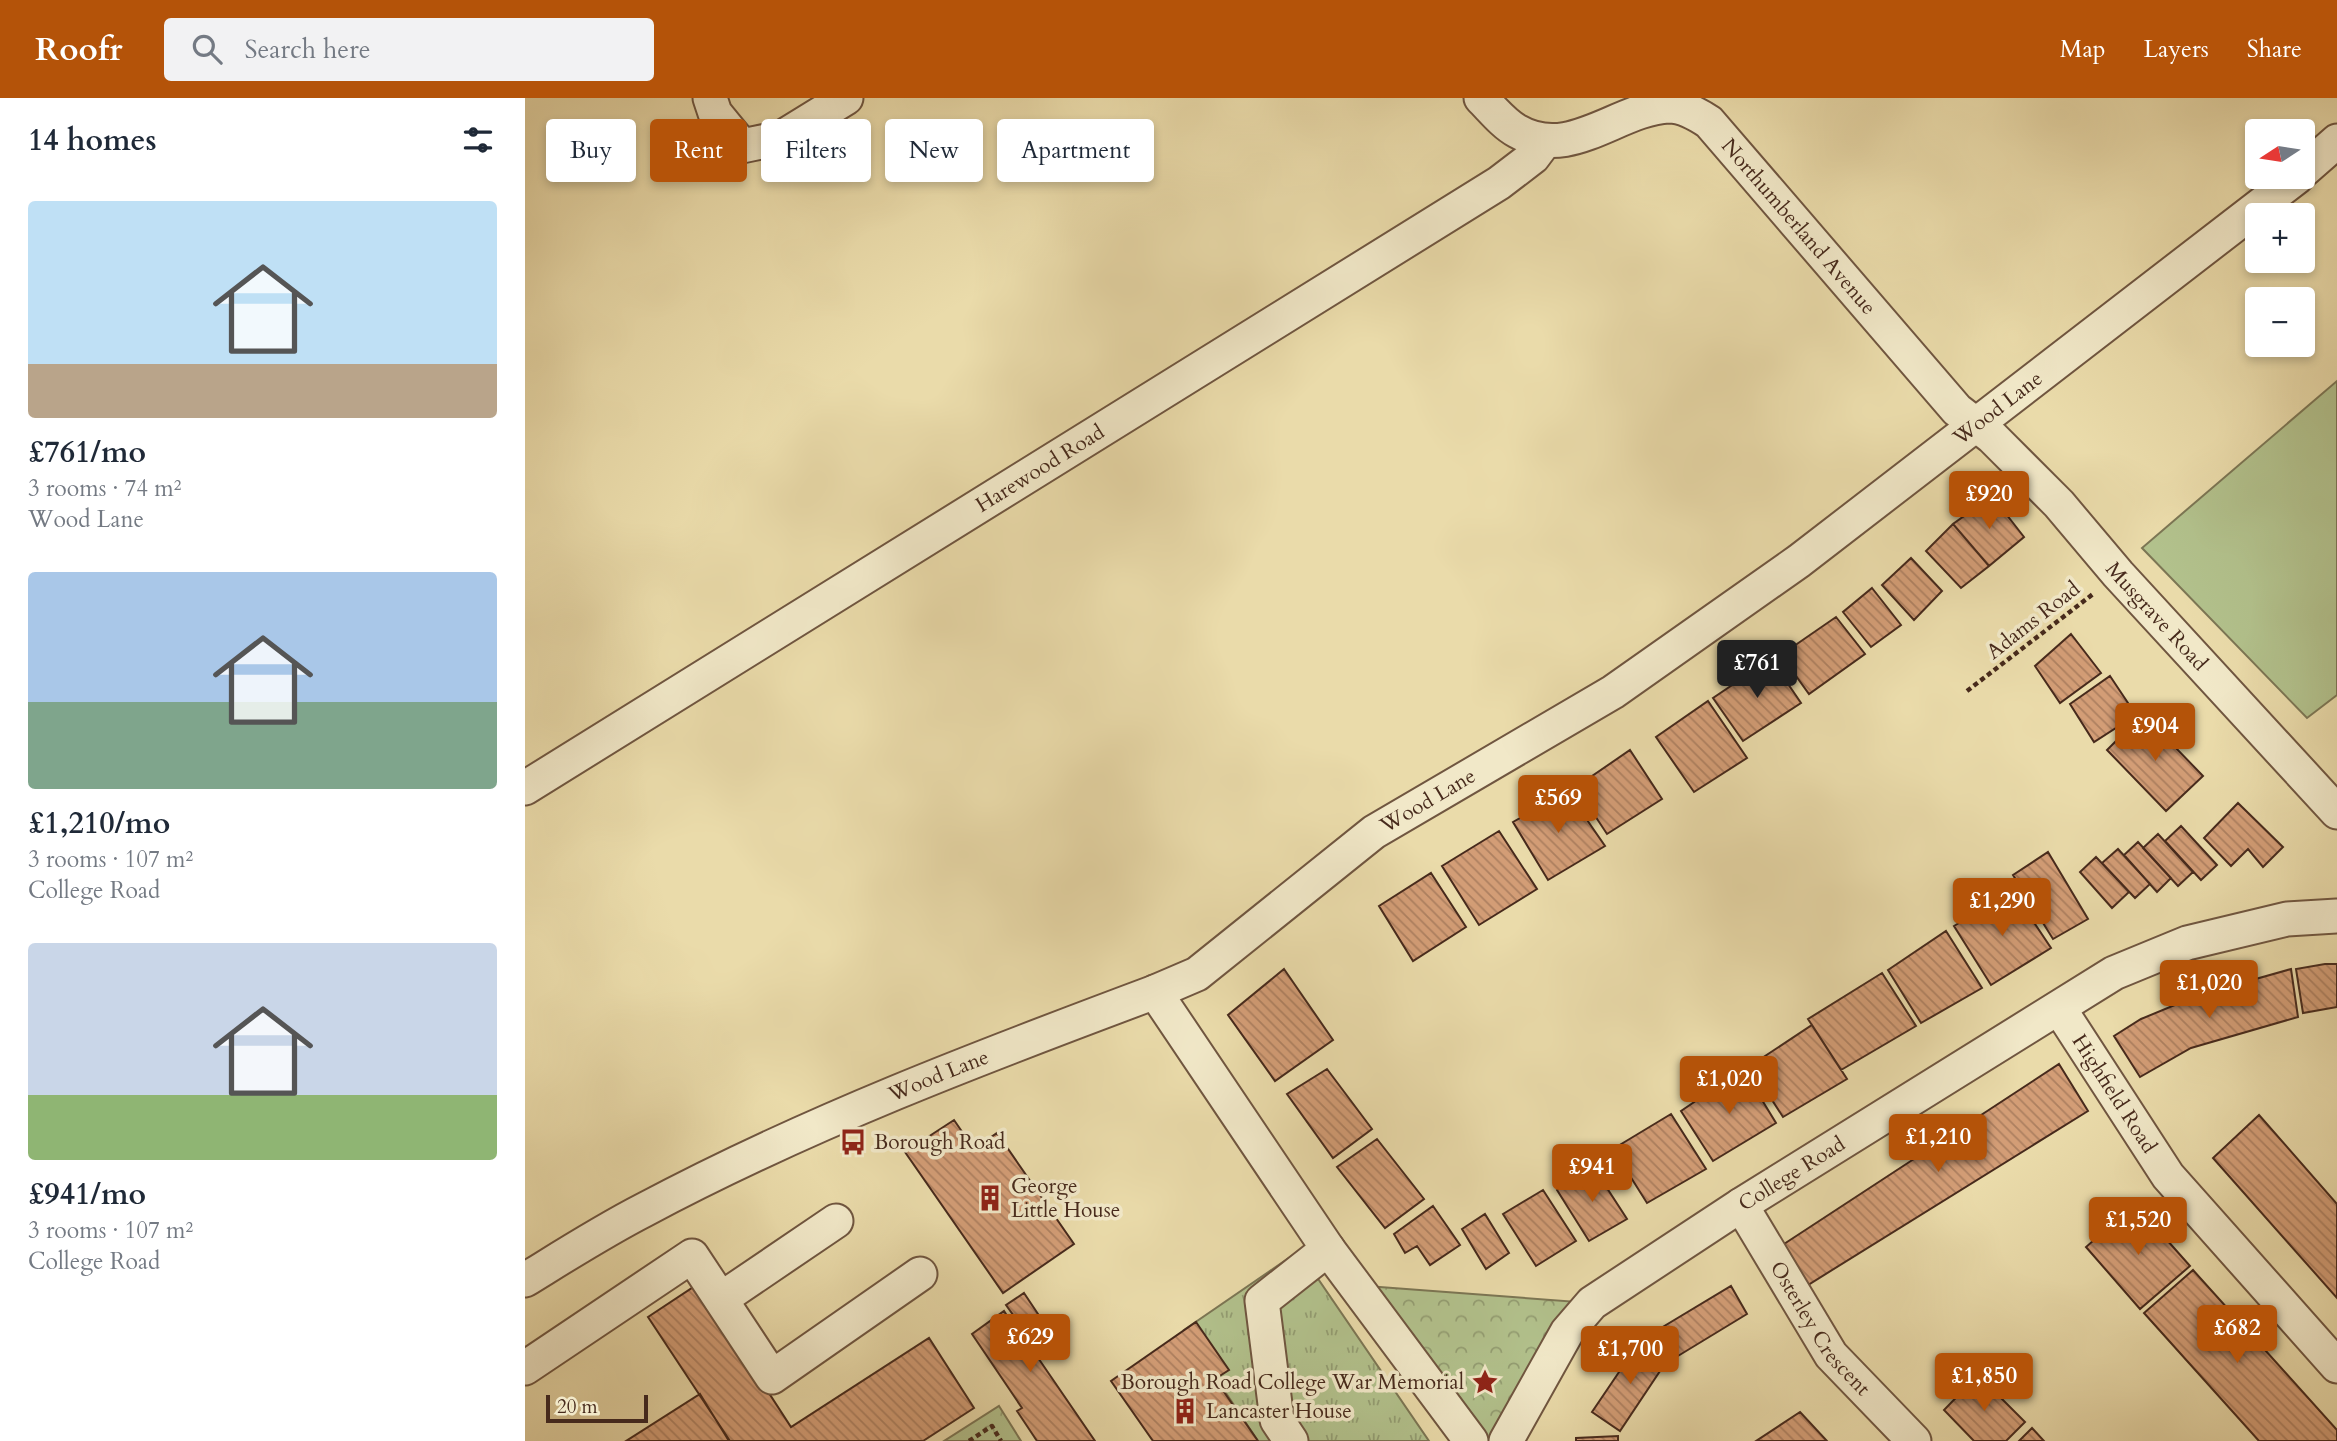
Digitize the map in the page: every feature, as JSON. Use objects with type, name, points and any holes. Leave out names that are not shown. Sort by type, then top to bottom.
[{"type":"street","points":[[710,98],[715,113],[742,146],[781,138],[846,98]]},
{"type":"street","points":[[1481,98],[1517,131],[1545,141]]},
{"type":"street","name":"Northumberland Avenue","points":[[1545,141],[1582,136],[1670,102],[1709,122],[1957,410],[1976,424]]},
{"type":"street","name":"Harewood Road","points":[[525,788],[1499,183],[1533,157],[1545,141]]},
{"type":"street","points":[[2315,160],[2337,141]]},
{"type":"street","name":"Wood Lane","points":[[525,1280],[643,1210],[793,1137],[897,1091],[1197,974],[1374,832],[1613,692],[1798,561],[2281,189]]},
{"type":"street","name":"Musgrave Road","points":[[1976,424],[2059,503],[2118,574],[2337,812]]},
{"type":"street","name":"College Road","points":[[1506,1441],[1567,1332],[1592,1303],[1741,1205],[2114,973],[2187,943],[2287,919],[2337,916]]},
{"type":"street","points":[[1155,992],[1328,1249],[1471,1441]]},
{"type":"street","name":"Highfield Road","points":[[2059,1008],[2168,1176],[2337,1366]]},
{"type":"street","name":"Osterley Crescent","points":[[1741,1205],[1831,1355],[1914,1441]]},
{"type":"street","points":[[720,1299],[836,1221]]},
{"type":"street","points":[[1291,1441],[1277,1420],[1254,1294],[1328,1249]]},
{"type":"street","points":[[525,1368],[692,1256],[772,1377],[920,1274]]},
{"type":"path","name":"Adams Road","points":[[1967,691],[2118,574]]},
{"type":"path","points":[[969,1441],[992,1426],[1001,1441]]},
{"type":"green space","points":[[2337,381],[2337,695],[2307,718],[2142,548]]},
{"type":"green space","points":[[1299,1251],[1429,1441],[1258,1441],[1184,1330]]},
{"type":"green space","points":[[1353,1285],[1592,1303],[1507,1441],[1471,1441]]},
{"type":"green space","points":[[999,1406],[1021,1441],[944,1441]]},
{"type":"building","points":[[1992,496],[2024,537],[1989,566],[1953,524]]},
{"type":"building","points":[[1953,524],[1989,566],[1961,588],[1926,551]]},
{"type":"building","points":[[1911,558],[1942,591],[1914,620],[1882,585]]},
{"type":"building","points":[[1872,588],[1901,625],[1871,647],[1843,612]]},
{"type":"building","points":[[1836,617],[1865,654],[1809,694],[1781,655]]},
{"type":"building","points":[[2071,634],[2101,673],[2060,703],[2035,666]]},
{"type":"building","points":[[1771,659],[1801,703],[1743,741],[1713,698]]},
{"type":"building","points":[[2110,676],[2136,715],[2094,742],[2070,704]]},
{"type":"building","points":[[1708,701],[1747,758],[1694,792],[1656,737]]},
{"type":"building","points":[[2143,714],[2203,776],[2166,811],[2107,750]]},
{"type":"building","points":[[1630,750],[1662,799],[1607,834],[1576,787]]},
{"type":"building","points":[[1567,791],[1605,846],[1548,880],[1513,822]]},
{"type":"building","points":[[2238,803],[2283,847],[2263,867],[2248,849],[2231,866],[2204,838]]},
{"type":"building","points":[[2181,826],[2217,865],[2201,880],[2165,841]]},
{"type":"building","points":[[1499,831],[1537,889],[1479,925],[1442,866]]},
{"type":"building","points":[[2158,834],[2193,872],[2178,886],[2143,848]]},
{"type":"building","points":[[2138,842],[2171,878],[2157,892],[2124,855]]},
{"type":"building","points":[[2118,849],[2150,884],[2135,898],[2102,863]]},
{"type":"building","points":[[2048,852],[2088,919],[2053,939],[2013,875]]},
{"type":"building","points":[[2096,857],[2129,892],[2112,908],[2080,872]]},
{"type":"building","points":[[1431,873],[1466,927],[1413,961],[1379,906]]},
{"type":"building","points":[[2013,891],[2051,948],[1991,985],[1954,926]]},
{"type":"building","points":[[1946,931],[1982,988],[1921,1023],[1888,970]]},
{"type":"building","points":[[2337,964],[2337,1007],[2303,1013],[2296,969]]},
{"type":"building","points":[[1284,969],[1333,1040],[1275,1081],[1228,1015]]},
{"type":"building","points":[[2291,969],[2298,1017],[2191,1048],[2140,1077],[2114,1036],[2141,1019],[2199,995]]},
{"type":"building","points":[[1882,973],[1916,1026],[1841,1070],[1808,1019]]},
{"type":"building","points":[[1812,1025],[1847,1079],[1783,1117],[1750,1066]]},
{"type":"building","points":[[2059,1064],[2088,1111],[1808,1285],[1784,1244]]},
{"type":"building","points":[[1327,1069],[1372,1129],[1333,1158],[1287,1094]]},
{"type":"building","points":[[1743,1069],[1776,1123],[1713,1161],[1681,1111]]},
{"type":"building","points":[[1671,1114],[1706,1169],[1647,1203],[1613,1149]]},
{"type":"building","points":[[2259,1115],[2337,1204],[2337,1298],[2213,1158]]},
{"type":"building","name":"George Little House","points":[[954,1120],[974,1149],[997,1133],[1074,1244],[1003,1293],[905,1152]]},
{"type":"building","points":[[1377,1139],[1424,1199],[1385,1228],[1337,1167]]},
{"type":"building","points":[[1592,1165],[1627,1219],[1589,1241],[1557,1190]]},
{"type":"building","points":[[1543,1190],[1576,1241],[1536,1266],[1503,1214]]},
{"type":"building","points":[[2135,1204],[2190,1266],[2140,1309],[2086,1247]]},
{"type":"building","points":[[1433,1206],[1460,1245],[1430,1265],[1417,1246],[1405,1253],[1394,1234]]},
{"type":"building","points":[[1485,1214],[1509,1253],[1486,1269],[1462,1229]]},
{"type":"building","points":[[2193,1270],[2337,1430],[2337,1441],[2259,1441],[2144,1313]]},
{"type":"building","points":[[698,1284],[791,1427],[929,1338],[974,1408],[923,1441],[730,1441],[648,1317]]},
{"type":"building","points":[[1731,1286],[1747,1314],[1673,1359],[1656,1331]]},
{"type":"building","points":[[1024,1293],[1048,1329],[1030,1342],[1023,1332],[1021,1333],[1095,1441],[1037,1441],[1017,1411],[1022,1408],[972,1334],[1004,1311],[1011,1322],[1016,1319],[1006,1305]]},
{"type":"building","name":"Lancaster House","points":[[1196,1322],[1229,1370],[1215,1379],[1258,1441],[1153,1441],[1111,1381]]},
{"type":"building","points":[[1640,1341],[1668,1359],[1620,1431],[1592,1412]]},
{"type":"building","points":[[1978,1375],[2025,1422],[2006,1441],[1974,1441],[1944,1410]]},
{"type":"building","points":[[700,1394],[729,1441],[626,1441]]},
{"type":"building","points":[[1800,1412],[1827,1441],[1756,1441]]},
{"type":"building","points":[[2032,1428],[2044,1441],[2019,1441]]},
{"type":"building","points":[[1618,1436],[1618,1441],[1576,1441],[1576,1438]]},
{"type":"place","name":"Borough Road","points":[[853,1142]]},
{"type":"place","name":"George Little House","points":[[990,1198]]},
{"type":"place","name":"Borough Road College War Memorial","points":[[1485,1382]]},
{"type":"place","name":"Lancaster House","points":[[1185,1411]]}]
